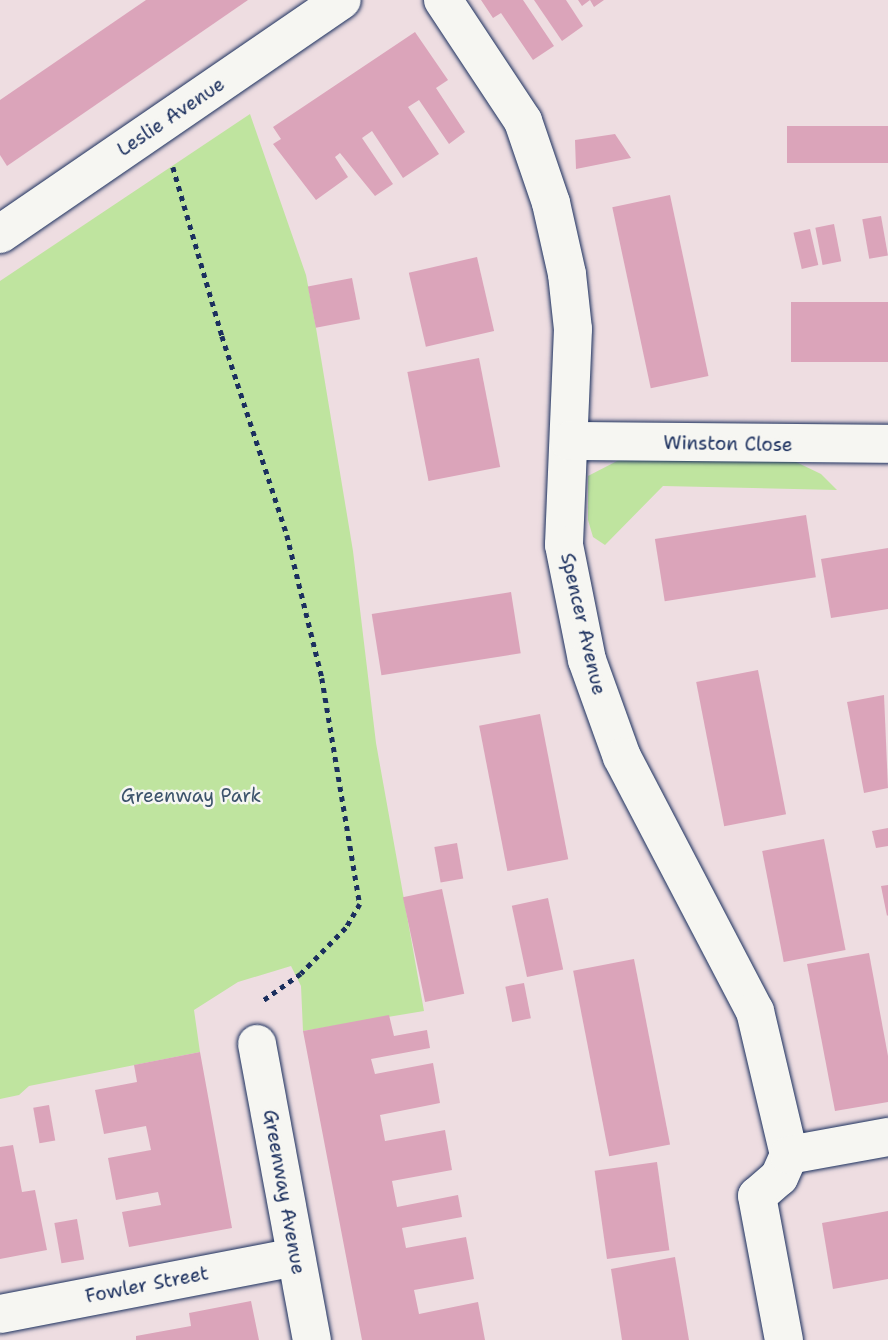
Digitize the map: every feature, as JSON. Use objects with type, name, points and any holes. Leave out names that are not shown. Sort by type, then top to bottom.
[{"type":"street","name":"Leslie Avenue","points":[[0,234],[342,0]]},
{"type":"street","name":"Spencer Avenue","points":[[443,0],[523,121],[551,203],[567,274],[573,329],[564,545],[587,660],[622,757],[755,1011],[789,1155]]},
{"type":"street","name":"Winston Close","points":[[569,441],[888,444]]},
{"type":"street","name":"Greenway Avenue","points":[[257,1044],[312,1340]]},
{"type":"street","points":[[784,1340],[757,1196],[779,1177],[789,1155],[888,1137]]},
{"type":"street","name":"Fowler Street","points":[[0,1314],[295,1257]]},
{"type":"path","points":[[156,127],[177,174],[222,336],[287,535],[322,678],[360,904],[346,928],[310,965],[272,991],[256,1011],[257,1044]]},
{"type":"green space","name":"Greenway Park","points":[[250,114],[306,275],[353,551],[376,743],[424,1011],[303,1031],[301,986],[291,966],[238,982],[194,1010],[200,1052],[29,1086],[19,1095],[0,1099],[0,281]]},
{"type":"green space","points":[[619,460],[792,460],[821,474],[837,490],[663,486],[605,545],[593,537],[588,520],[588,476]]},
{"type":"building","points":[[146,0],[248,0],[7,166],[0,155],[0,100]]},
{"type":"building","points":[[481,0],[523,0],[554,46],[533,60],[501,13],[493,18]]},
{"type":"building","points":[[534,0],[566,0],[583,26],[562,41]]},
{"type":"building","points":[[578,0],[590,0],[582,6]]},
{"type":"building","points":[[590,0],[604,0],[594,7]]},
{"type":"building","points":[[415,32],[448,80],[436,88],[465,132],[449,144],[419,100],[408,107],[439,154],[403,178],[372,131],[362,138],[393,184],[375,196],[340,153],[335,157],[348,177],[316,200],[273,144],[281,139],[273,127]]},
{"type":"building","points":[[787,126],[888,126],[888,163],[787,163]]},
{"type":"building","points":[[615,134],[631,158],[576,169],[575,140]]},
{"type":"building","points":[[670,195],[708,376],[651,388],[612,207]]},
{"type":"building","points":[[881,216],[888,255],[869,259],[862,219]]},
{"type":"building","points":[[834,224],[841,261],[823,265],[815,228]]},
{"type":"building","points":[[810,229],[818,265],[802,269],[793,233]]},
{"type":"building","points":[[477,257],[494,331],[426,347],[409,273]]},
{"type":"building","points":[[352,278],[360,319],[316,328],[308,287]]},
{"type":"building","points":[[791,302],[888,302],[888,362],[791,362]]},
{"type":"building","points":[[479,358],[500,467],[429,481],[407,372]]},
{"type":"building","points":[[806,515],[816,577],[665,601],[655,539]]},
{"type":"building","points":[[888,548],[888,609],[831,618],[821,559]]},
{"type":"building","points":[[511,592],[521,653],[381,675],[372,614]]},
{"type":"building","points":[[758,670],[786,814],[724,826],[696,682]]},
{"type":"building","points":[[884,695],[888,788],[864,793],[847,702]]},
{"type":"building","points":[[540,714],[568,859],[507,871],[479,726]]},
{"type":"building","points":[[888,828],[888,846],[876,848],[872,831]]},
{"type":"building","points":[[824,839],[846,950],[784,962],[762,851]]},
{"type":"building","points":[[457,843],[463,878],[441,882],[434,847]]},
{"type":"building","points":[[888,885],[888,915],[887,916],[881,886]]},
{"type":"building","points":[[442,889],[464,994],[425,1002],[403,897]]},
{"type":"building","points":[[548,898],[563,969],[527,977],[512,906]]},
{"type":"building","points":[[869,953],[888,1056],[888,1102],[835,1111],[807,964]]},
{"type":"building","points":[[634,959],[670,1145],[609,1156],[573,971]]},
{"type":"building","points":[[524,983],[531,1018],[512,1022],[505,987]]},
{"type":"building","points":[[389,1015],[394,1036],[427,1030],[430,1048],[371,1059],[375,1074],[433,1063],[440,1103],[380,1115],[385,1141],[445,1130],[452,1170],[392,1181],[397,1207],[458,1195],[462,1217],[402,1228],[406,1248],[466,1237],[474,1279],[414,1290],[419,1314],[478,1302],[485,1340],[362,1340],[303,1031]]},
{"type":"building","points":[[200,1052],[232,1228],[129,1247],[122,1212],[161,1205],[158,1192],[116,1200],[108,1158],[151,1150],[146,1126],[104,1134],[95,1090],[137,1082],[134,1065]]},
{"type":"building","points":[[49,1105],[55,1140],[39,1143],[33,1108]]},
{"type":"building","points":[[13,1145],[22,1192],[35,1190],[47,1250],[0,1259],[0,1147]]},
{"type":"building","points":[[657,1162],[669,1250],[607,1259],[595,1171]]},
{"type":"building","points":[[888,1211],[888,1279],[833,1289],[822,1223]]},
{"type":"building","points":[[77,1219],[84,1259],[61,1263],[54,1223]]},
{"type":"building","points":[[675,1257],[689,1340],[622,1340],[611,1269]]},
{"type":"building","points":[[251,1301],[259,1340],[136,1340],[136,1336],[191,1326],[189,1313]]}]
